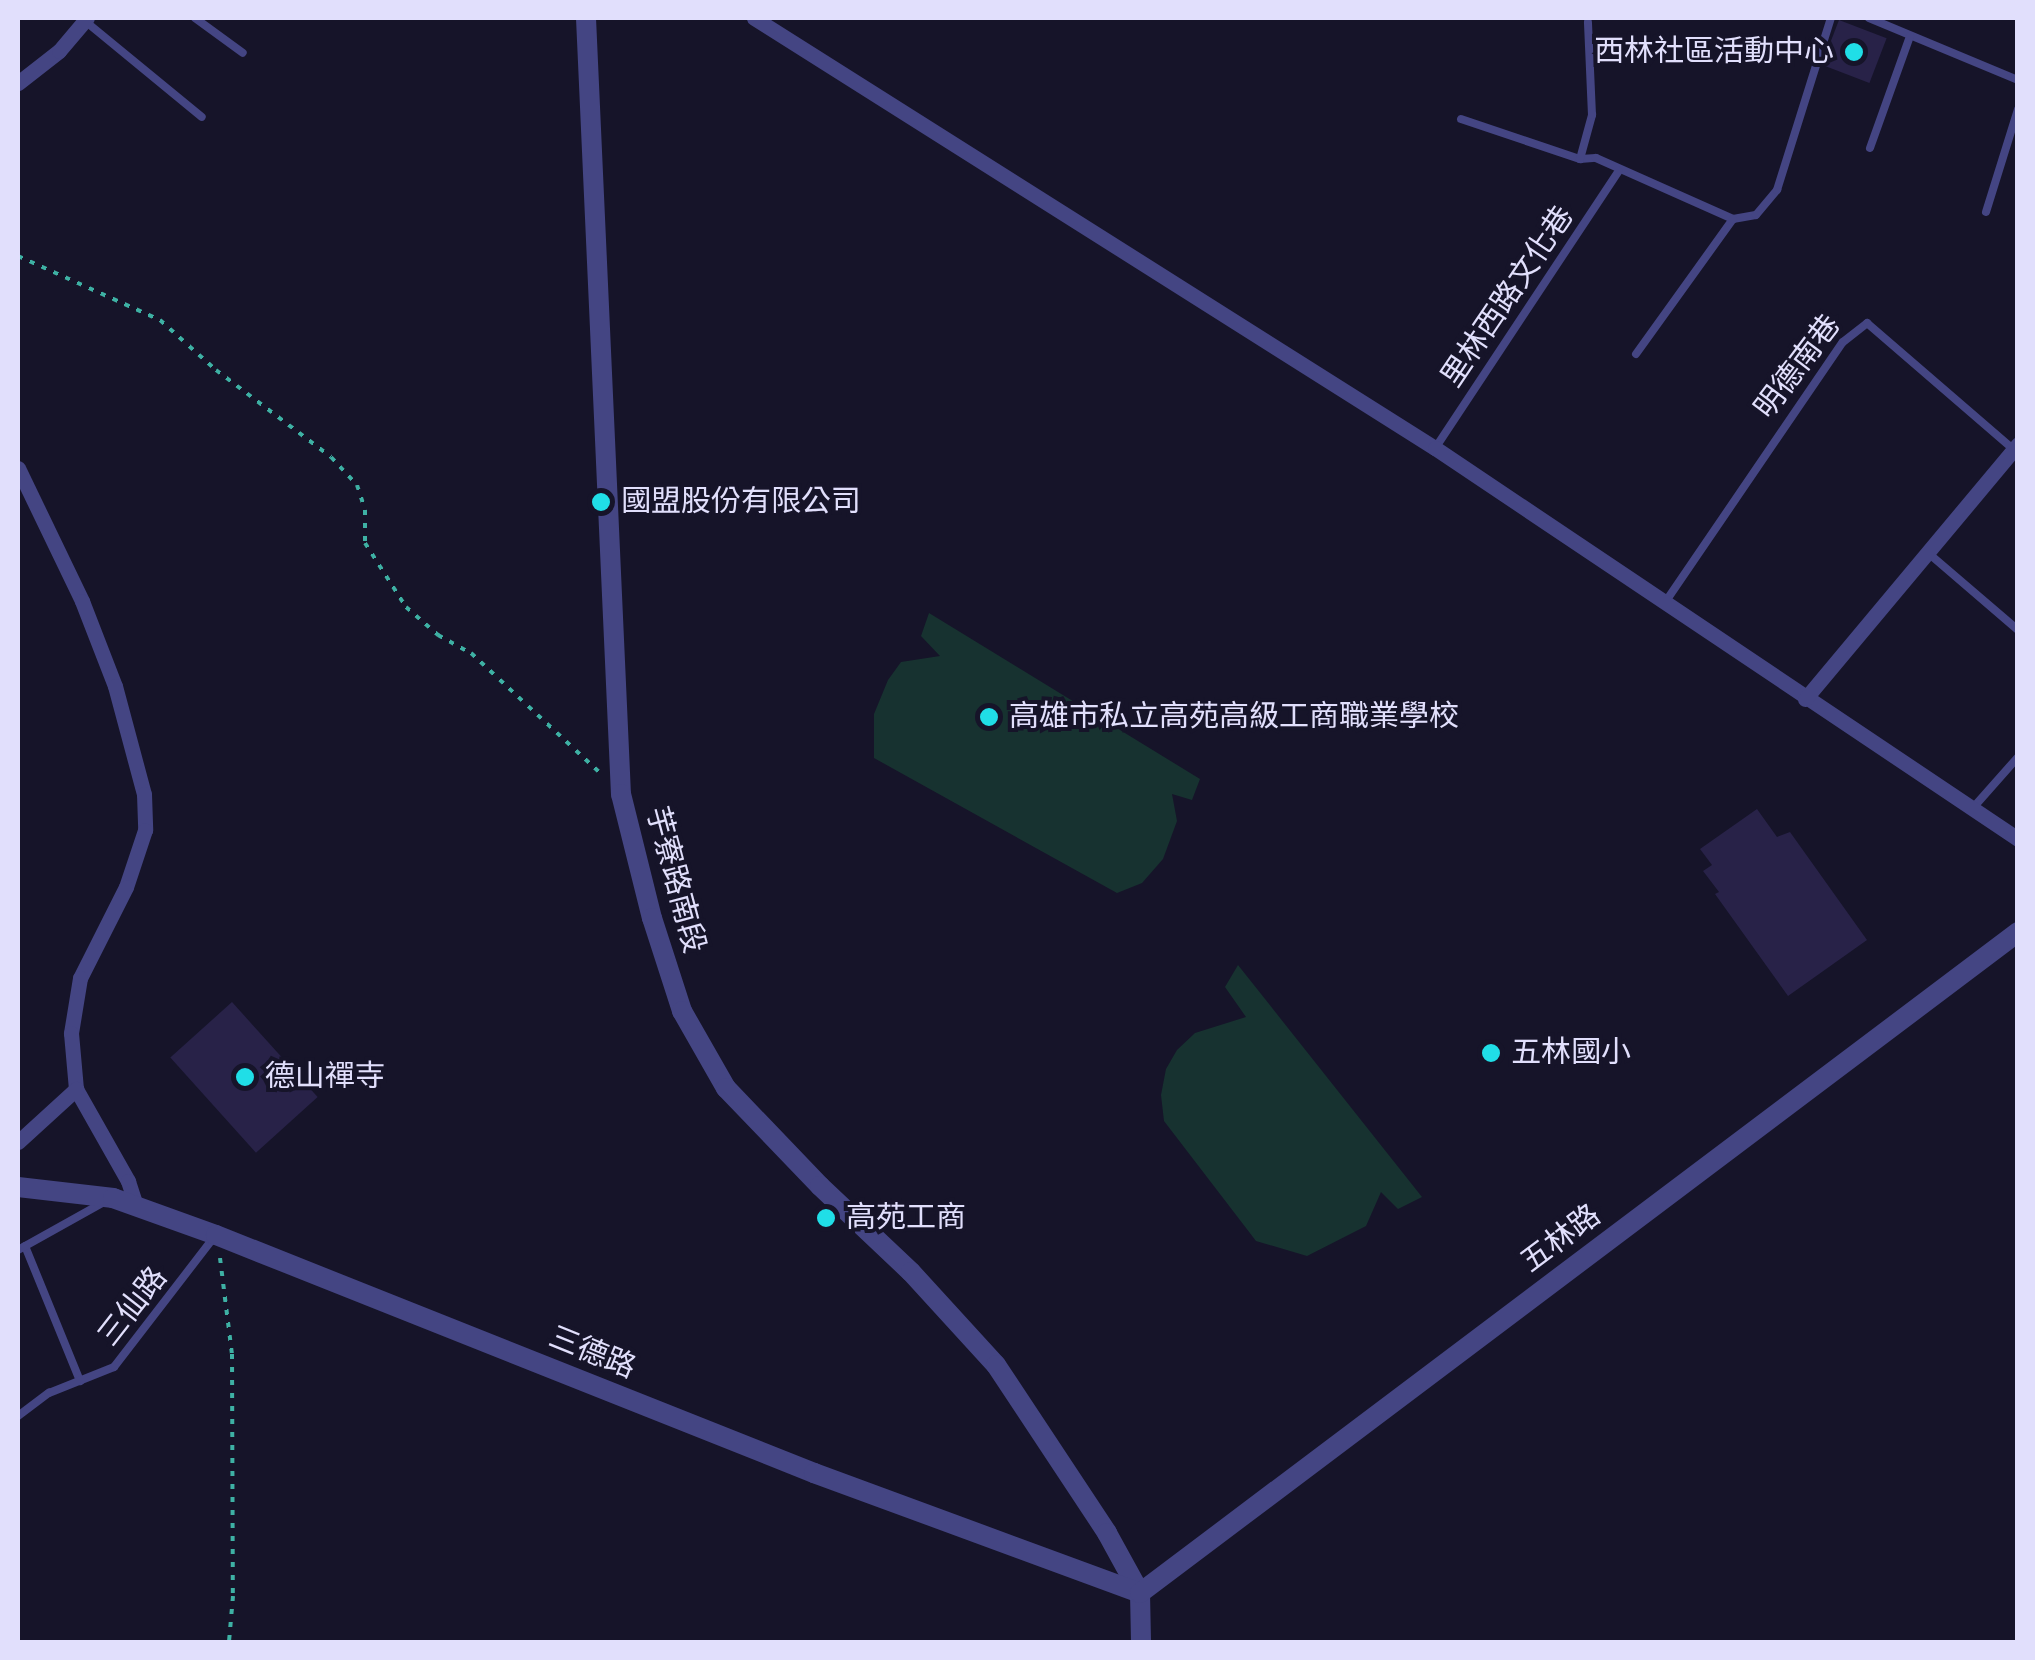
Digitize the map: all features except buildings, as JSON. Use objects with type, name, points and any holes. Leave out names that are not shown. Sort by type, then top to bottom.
[{"type":"street","name":"芋寮路南段","points":[[586,18],[621,794],[652,918],[682,1012],[726,1088],[820,1186],[911,1272],[996,1365],[1107,1533],[1140,1593]]},
{"type":"street","points":[[754,18],[1435,448],[2018,838]]},
{"type":"street","points":[[18,83],[60,52],[86,19]]},
{"type":"street","name":"明德南巷","points":[[1805,699],[2016,447]]},
{"type":"street","points":[[18,468],[82,601],[115,686],[144,794],[145,830],[126,887],[80,978],[71,1033],[76,1088],[128,1181],[136,1206]]},
{"type":"street","name":"五林路","points":[[1140,1593],[2018,932]]},
{"type":"street","points":[[18,1142],[76,1088]]},
{"type":"street","name":"三德路","points":[[18,1187],[113,1198],[136,1206],[814,1474],[1140,1593]]},
{"type":"street","points":[[1140,1593],[1141,1642]]},
{"type":"lane","points":[[196,18],[243,53]]},
{"type":"lane","points":[[1461,119],[1580,159],[1596,158],[1733,219],[1756,215],[1776,190],[1831,18]]},
{"type":"lane","points":[[1869,18],[2018,80]]},
{"type":"lane","points":[[86,19],[202,117]]},
{"type":"lane","points":[[1580,159],[1592,114],[1588,22]]},
{"type":"lane","points":[[1870,148],[1910,36]]},
{"type":"lane","points":[[1986,212],[2018,110]]},
{"type":"lane","name":"里林西路文化巷","points":[[1435,448],[1619,171]]},
{"type":"lane","points":[[1636,354],[1733,219]]},
{"type":"lane","name":"明德南巷","points":[[1664,604],[1843,342],[1867,323],[2016,447]]},
{"type":"lane","points":[[1927,552],[2018,630]]},
{"type":"lane","points":[[1972,809],[2018,757]]},
{"type":"lane","points":[[80,1381],[21,1248],[113,1198]]},
{"type":"lane","name":"三仙路","points":[[18,1416],[49,1393],[114,1368],[216,1235]]},
{"type":"path","points":[[18,256],[160,320],[216,370],[332,456],[357,485],[364,510],[365,542],[406,607],[438,636],[471,652],[621,794]]},
{"type":"path","points":[[216,1235],[232,1354],[233,1596],[229,1642]]},
{"type":"green space","points":[[929,613],[1200,779],[1192,800],[1172,794],[1177,821],[1163,859],[1142,883],[1117,893],[874,758],[874,714],[888,680],[901,662],[940,656],[921,636]]},
{"type":"green space","points":[[1238,965],[1422,1197],[1398,1209],[1381,1192],[1366,1226],[1307,1256],[1256,1241],[1164,1121],[1161,1095],[1166,1069],[1177,1050],[1195,1033],[1246,1017],[1225,987]]},
{"type":"place","name":"西林社區活動中心","points":[[1854,52]]},
{"type":"place","name":"國盟股份有限公司","points":[[601,502]]},
{"type":"place","name":"高雄市私立高苑高級工商職業學校","points":[[989,717]]},
{"type":"place","name":"五林國小","points":[[1491,1053]]},
{"type":"place","name":"德山禪寺","points":[[245,1077]]},
{"type":"place","name":"高苑工商","points":[[826,1218]]}]
